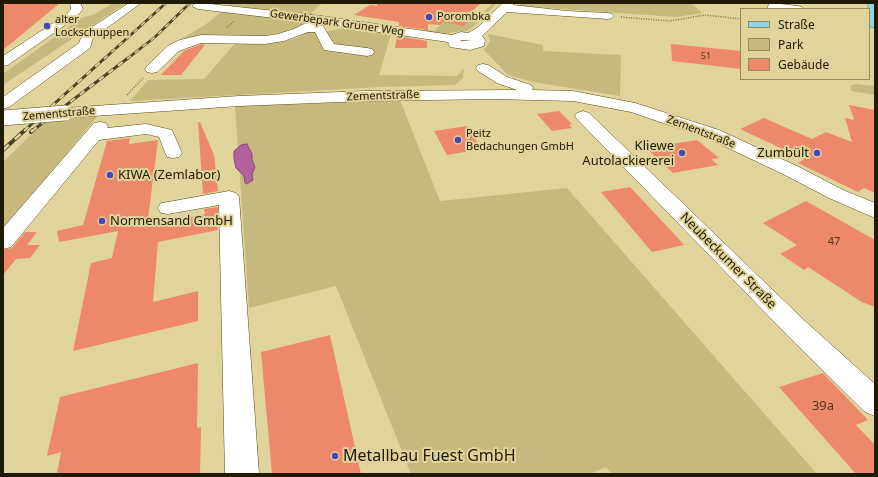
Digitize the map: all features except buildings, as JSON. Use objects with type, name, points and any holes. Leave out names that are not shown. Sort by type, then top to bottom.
[{"type":"main road","points":[[872,20],[873,3]]},
{"type":"street","points":[[3,62],[71,16],[77,9],[75,3]]},
{"type":"street","points":[[3,104],[85,45],[87,36],[136,3]]},
{"type":"street","name":"Gewerbepark Grüner Weg","points":[[199,5],[316,26],[344,23],[453,39],[461,36],[471,41],[507,6],[567,14],[608,16]]},
{"type":"street","points":[[152,69],[174,48],[192,41],[201,39],[273,39],[292,35],[316,26],[329,48],[367,52]]},
{"type":"street","points":[[471,41],[488,72],[493,94]]},
{"type":"street","points":[[473,94],[488,72]]},
{"type":"street","points":[[488,72],[526,88],[573,96]]},
{"type":"street","name":"Zementstraße","points":[[3,118],[239,101],[366,96],[473,94],[573,96],[630,107],[665,117],[713,134],[875,212]]},
{"type":"street","name":"Neubeckumer Straße","points":[[583,116],[797,329],[875,403]]},
{"type":"street","points":[[3,242],[97,131],[146,129],[166,134],[173,153]]},
{"type":"street","name":"Zementstraße","points":[[753,153],[875,220]]},
{"type":"street","points":[[168,208],[229,197],[242,474]]},
{"type":"path","points":[[608,16],[669,20],[705,15],[740,19]]},
{"type":"path","points":[[124,99],[152,69]]},
{"type":"green space","points":[[113,3],[126,3],[3,85],[3,74],[81,18],[95,14]]},
{"type":"green space","points":[[232,3],[322,3],[311,13],[316,18],[293,32],[266,38],[204,36],[181,39],[205,25]]},
{"type":"green space","points":[[493,3],[497,3],[467,31],[453,32],[442,36],[421,33],[425,29],[435,31],[443,22],[464,25],[479,12],[484,12]]},
{"type":"green space","points":[[522,3],[691,3],[702,13],[676,17],[519,6]]},
{"type":"green space","points":[[345,28],[391,34],[379,75],[457,76],[464,68],[463,78],[455,85],[380,87],[130,101],[148,80],[204,79],[237,41],[260,43],[282,42],[297,38],[310,30],[328,31]]},
{"type":"green space","points":[[488,34],[543,45],[543,51],[621,55],[620,96],[533,82],[508,75],[484,50],[490,41]]},
{"type":"green space","points":[[855,84],[875,86],[875,95],[851,91],[850,86]]},
{"type":"green space","points":[[400,100],[440,201],[567,188],[817,474],[612,474],[606,467],[590,474],[411,474],[336,286],[249,308],[235,106]]},
{"type":"green space","points":[[100,113],[3,230],[3,162],[38,128],[57,116]]},
{"type":"shaded area","points":[[247,144],[252,154],[252,160],[255,167],[252,174],[253,180],[247,184],[245,183],[244,176],[236,168],[234,151],[241,145]]},
{"type":"railway","points":[[104,59],[166,3]]},
{"type":"railway","points":[[127,59],[155,37],[190,3]]},
{"type":"railway","points":[[24,131],[105,58]]},
{"type":"railway","points":[[32,131],[128,58]]},
{"type":"railway","points":[[3,150],[25,130]]},
{"type":"place","name":"Porombka","points":[[429,17]]},
{"type":"place","name":"alter Lockschuppen","points":[[47,26]]},
{"type":"place","name":"Peitz Bedachungen GmbH","points":[[458,140]]},
{"type":"place","name":"Kliewe Autolackiererei","points":[[682,153]]},
{"type":"place","name":"Zumbült","points":[[817,153]]},
{"type":"place","name":"KIWA (Zemlabor)","points":[[110,175]]},
{"type":"place","name":"Normensand GmbH","points":[[102,221]]},
{"type":"place","name":"Metallbau Fuest GmbH","points":[[335,456]]}]
